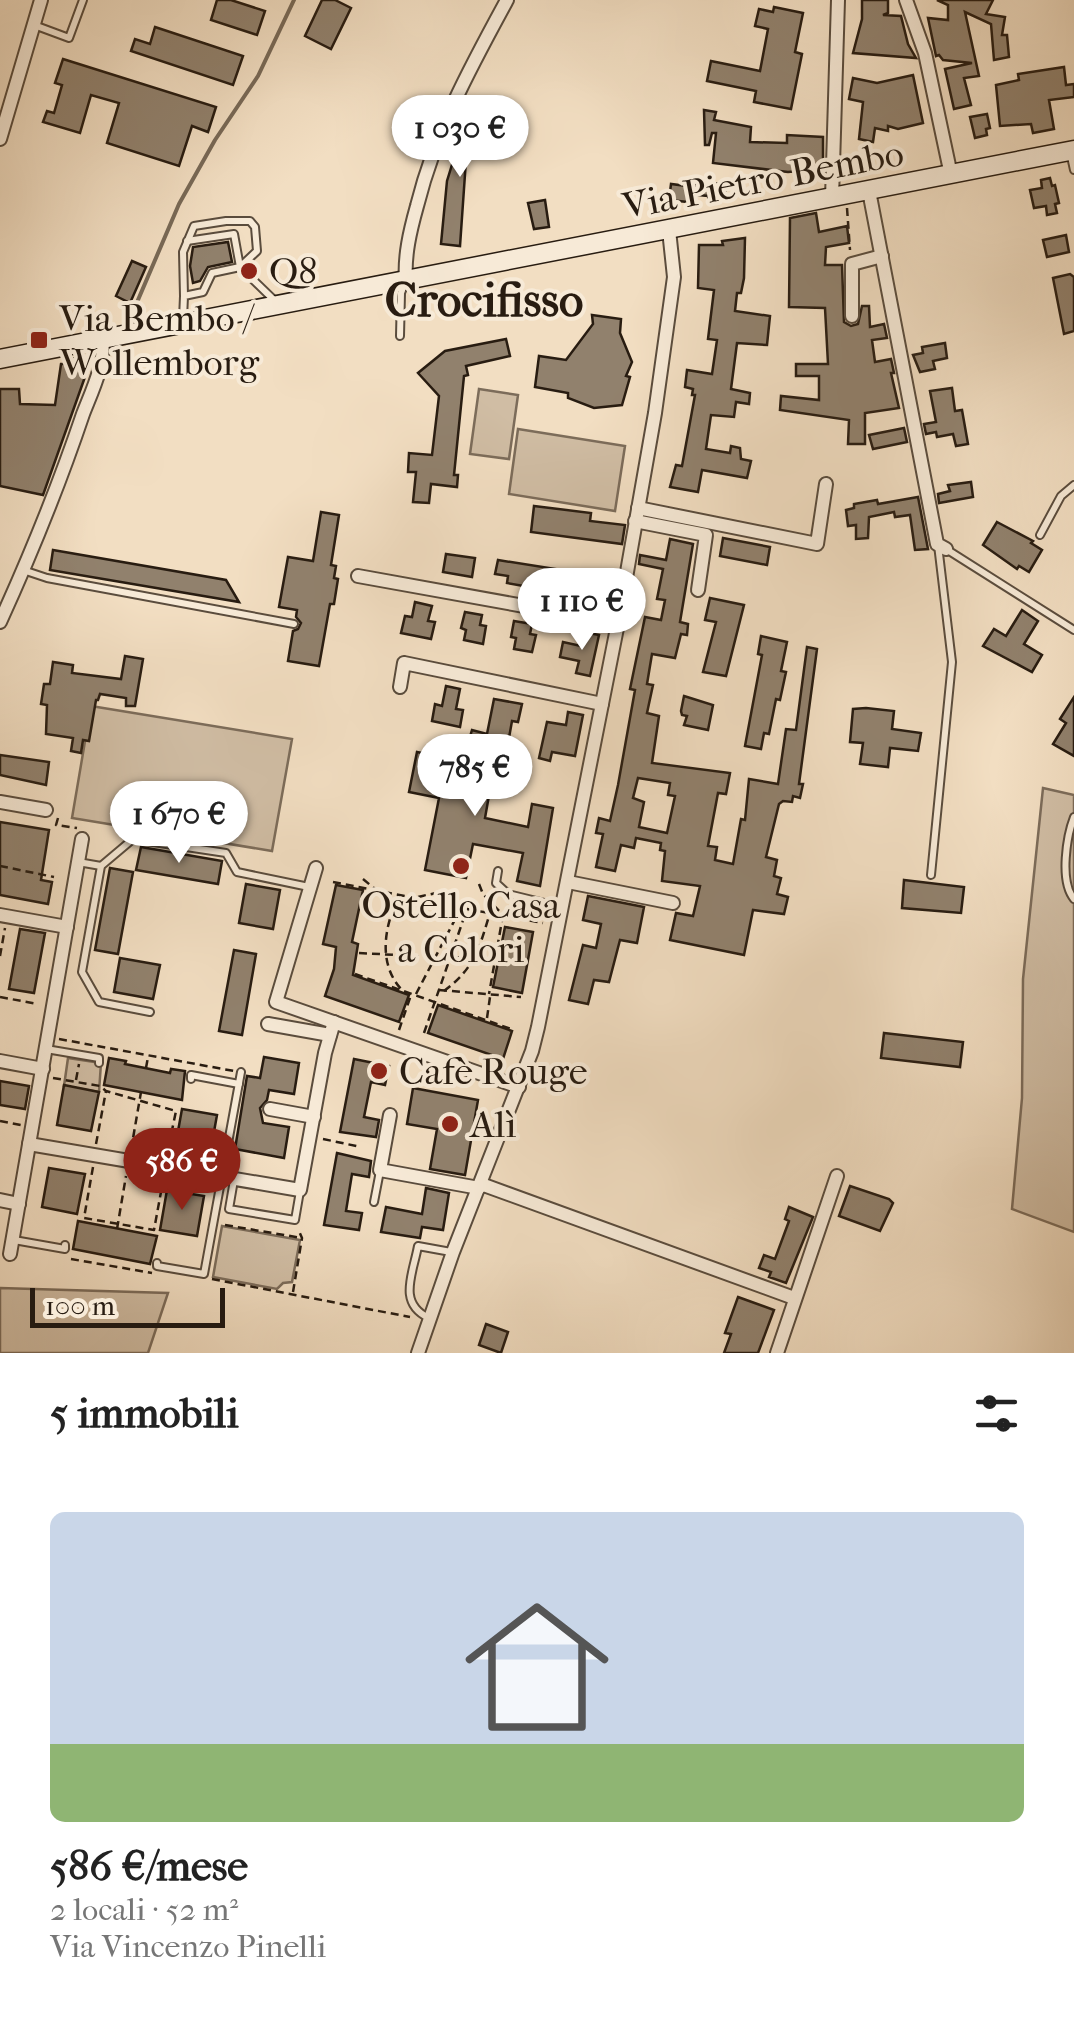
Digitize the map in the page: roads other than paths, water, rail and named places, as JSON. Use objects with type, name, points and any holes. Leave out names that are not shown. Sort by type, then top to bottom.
[{"type":"main road","name":"Via Pietro Bembo","points":[[0,359],[669,230],[839,202],[869,191],[1072,150]]},
{"type":"street","points":[[0,139],[41,0]]},
{"type":"street","points":[[406,282],[410,232],[430,154],[507,0]]},
{"type":"street","points":[[838,0],[839,202]]},
{"type":"street","points":[[906,0],[925,52],[951,175]]},
{"type":"street","points":[[869,191],[942,546]]},
{"type":"street","points":[[418,1353],[422,1320],[532,1051],[637,515],[674,276],[669,230]]},
{"type":"street","points":[[852,316],[853,262],[882,256]]},
{"type":"street","points":[[0,622],[24,570],[91,394],[104,348],[102,340]]},
{"type":"street","points":[[637,515],[817,544],[826,484]]},
{"type":"street","points":[[637,515],[706,535],[698,590]]},
{"type":"street","points":[[358,576],[618,623]]},
{"type":"street","points":[[400,687],[404,663],[602,704]]},
{"type":"street","points":[[0,802],[46,810]]},
{"type":"street","points":[[10,1254],[32,1127],[48,1073],[47,1043],[82,839]]},
{"type":"street","points":[[316,868],[276,1002],[332,1029],[518,1087]]},
{"type":"street","points":[[568,882],[673,904]]},
{"type":"street","points":[[3,919],[68,927]]},
{"type":"street","points":[[268,1024],[332,1029]]},
{"type":"street","points":[[30,1144],[300,1190],[332,1029]]},
{"type":"street","points":[[0,1062],[48,1073]]},
{"type":"street","points":[[270,1110],[314,1116]]},
{"type":"street","points":[[390,1115],[380,1170],[480,1186],[794,1298]]},
{"type":"street","points":[[777,1353],[837,1176]]},
{"type":"street","points":[[0,1200],[18,1204]]},
{"type":"lane","points":[[34,26],[70,38],[82,0]]},
{"type":"lane","points":[[1072,150],[1074,170]]},
{"type":"lane","points":[[183,325],[181,262],[194,226],[250,221],[255,227],[257,251],[240,266],[212,273],[204,292],[184,296]]},
{"type":"lane","points":[[188,241],[234,234],[240,266],[280,306]]},
{"type":"lane","points":[[400,336],[406,282]]},
{"type":"lane","points":[[1040,535],[1061,496],[1074,485]]},
{"type":"lane","points":[[942,546],[1074,630]]},
{"type":"lane","points":[[931,875],[952,662],[942,546]]},
{"type":"lane","points":[[24,570],[48,578],[294,624]]},
{"type":"lane","points":[[1074,818],[1066,875],[1068,892],[1074,899]]},
{"type":"lane","points":[[150,1012],[99,1002],[82,972],[100,866],[133,838],[226,853],[237,872],[310,887]]},
{"type":"lane","points":[[78,862],[100,866]]},
{"type":"lane","points":[[498,871],[496,883],[508,894],[562,907]]},
{"type":"lane","points":[[47,1043],[99,1058],[98,1062]]},
{"type":"lane","points":[[241,1072],[228,1178],[228,1210],[295,1220],[300,1190]]},
{"type":"lane","points":[[191,1079],[192,1075],[238,1084]]},
{"type":"lane","points":[[374,1202],[380,1170]]},
{"type":"lane","points":[[157,1263],[156,1266],[204,1274],[228,1178]]},
{"type":"lane","points":[[13,1239],[64,1249],[65,1245]]},
{"type":"lane","points":[[422,1320],[408,1298],[418,1246],[453,1252]]},
{"type":"waterway","points":[[135,307],[179,204],[258,76],[294,0]]},
{"type":"place","name":"Q8","points":[[249,271]]},
{"type":"place","name":"Via Bembo / Wollemborg","points":[[39,340]]},
{"type":"place","name":"Ostello Casa a Colori","points":[[461,866]]},
{"type":"place","name":"Cafè Rouge","points":[[379,1071]]},
{"type":"place","name":"Alì","points":[[450,1124]]},
{"type":"district","name":"Crocifisso","points":[[484,299]]}]
